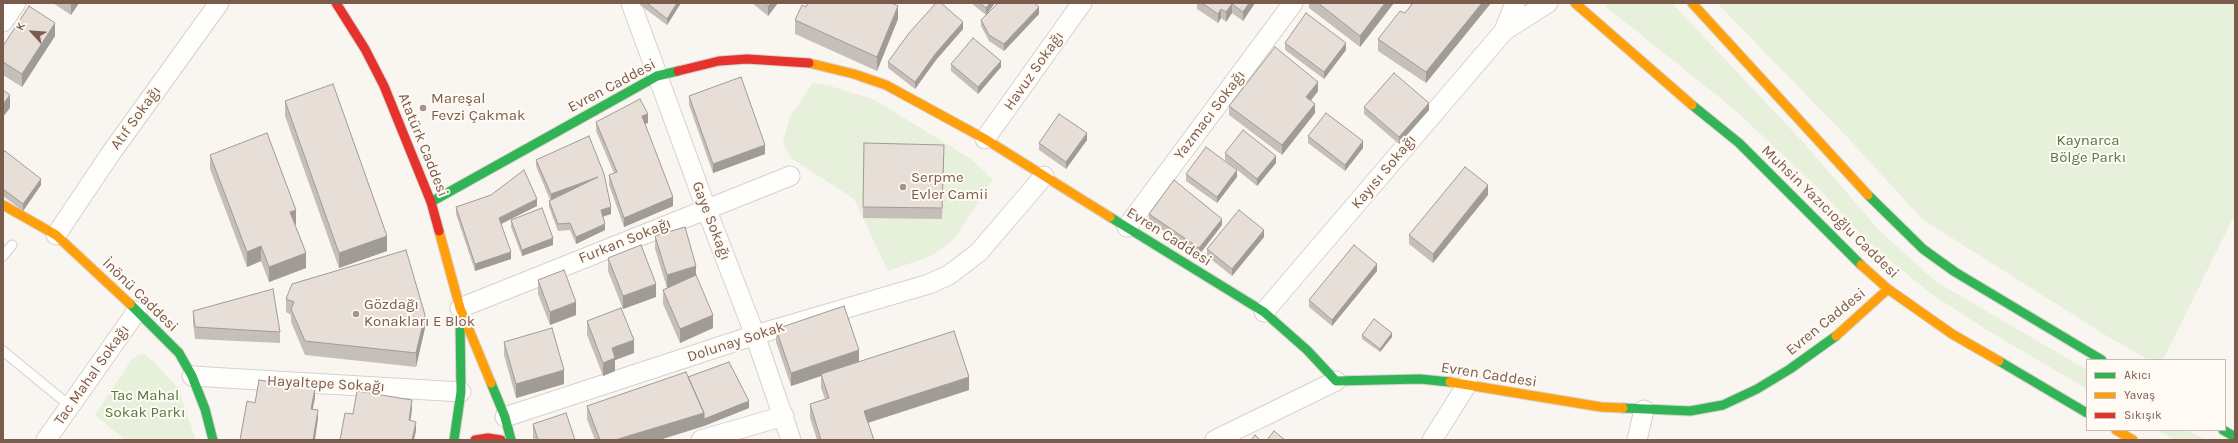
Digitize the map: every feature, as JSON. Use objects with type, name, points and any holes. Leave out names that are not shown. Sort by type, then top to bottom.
[{"type":"street","points":[[3,22],[16,3]]},
{"type":"street","name":"Atıf Sokağı","points":[[56,235],[111,153],[219,3]]},
{"type":"street","name":"Atatürk Caddesi","points":[[336,3],[365,49],[384,86],[431,202],[460,308],[505,417],[511,440]]},
{"type":"street","name":"Gaye Sokağı","points":[[631,3],[706,208],[755,335],[791,440]]},
{"type":"street","name":"Yazmacı Sokağı","points":[[1127,227],[1293,3]]},
{"type":"street","points":[[1504,31],[1515,3]]},
{"type":"street","points":[[1504,31],[1548,3]]},
{"type":"street","name":"Muhsin Yazıcıoğlu Caddesi","points":[[1575,3],[1661,80],[1739,143],[1847,252],[1888,289],[1952,334],[2086,412]]},
{"type":"street","points":[[1692,3],[1893,221],[1923,249],[1955,272],[2100,359]]},
{"type":"street","name":"Havuz Sokağı","points":[[985,139],[1073,6]]},
{"type":"street","name":"Kayısı Sokağı","points":[[1264,312],[1504,31]]},
{"type":"street","name":"Evren Caddesi","points":[[431,202],[657,76],[719,61],[747,59],[784,60],[817,64],[854,74],[886,85],[985,139],[1264,312],[1307,350],[1336,381],[1420,379],[1468,383],[1601,407],[1690,412],[1723,405],[1757,389],[1827,344],[1888,289]]},
{"type":"street","name":"Furkan Sokağı","points":[[460,308],[706,208],[790,176]]},
{"type":"street","name":"Dolunay Sokak","points":[[505,417],[755,335],[929,284],[949,275],[979,252],[1044,176]]},
{"type":"street","name":"İnönü Caddesi","points":[[3,205],[56,235],[164,335],[179,353],[192,376],[205,409],[214,440]]},
{"type":"street","name":"Atatürk Caddesi","points":[[454,440],[461,392],[460,308]]},
{"type":"street","name":"Tac Mahal Sokağı","points":[[46,440],[137,311]]},
{"type":"street","name":"Hayaltepe Sokağı","points":[[192,376],[461,392]]},
{"type":"street","points":[[1215,440],[1336,381]]},
{"type":"street","points":[[1432,440],[1468,383]]},
{"type":"street","points":[[1637,440],[1644,410]]},
{"type":"street","points":[[701,440],[784,416]]},
{"type":"street","points":[[2118,431],[2133,440]]},
{"type":"street","points":[[2225,431],[2235,437]]},
{"type":"street","points":[[476,440],[488,438],[501,440]]},
{"type":"lane","points":[[3,256],[12,244]]},
{"type":"lane","points":[[3,351],[70,406]]},
{"type":"green space","points":[[1609,3],[1672,3],[1802,141],[1879,230],[1935,281],[2086,369],[2086,388],[1987,330],[1930,293],[1867,241],[1819,189],[1735,110],[1605,6]]},
{"type":"green space","name":"Kaynarca Bölge Parkı","points":[[1717,3],[2235,3],[2235,214],[2163,359],[2147,359],[2110,338],[1922,219],[1849,139]]},
{"type":"green space","points":[[813,83],[830,86],[875,100],[971,159],[993,180],[954,239],[931,256],[888,271],[854,199],[791,158],[783,143],[790,116]]},
{"type":"green space","name":"Tac Mahal Sokak Parkı","points":[[144,354],[155,363],[178,388],[196,440],[125,440],[95,415],[132,359],[138,355]]},
{"type":"green space","points":[[2159,431],[2190,431],[2205,440],[2174,440]]},
{"type":"building","points":[[647,3],[677,3],[667,19]]},
{"type":"building","points":[[764,3],[771,3],[768,6]]},
{"type":"building","points":[[808,3],[892,3],[898,6],[877,57],[795,20],[802,5],[806,7]]},
{"type":"building","points":[[936,3],[941,3],[963,22],[936,53],[915,82],[888,62],[909,33]]},
{"type":"building","points":[[980,3],[990,3],[986,8]]},
{"type":"building","points":[[998,3],[1034,3],[1039,7],[1004,44],[989,35],[981,20]]},
{"type":"building","points":[[1202,3],[1249,3],[1243,12],[1232,4],[1226,12],[1221,9],[1218,14]]},
{"type":"building","points":[[1318,3],[1385,3],[1360,36]]},
{"type":"building","points":[[1413,3],[1482,3],[1426,72],[1378,39],[1400,11],[1405,13]]},
{"type":"building","points":[[29,6],[55,23],[22,74],[3,62],[3,46]]},
{"type":"building","points":[[1306,13],[1346,43],[1324,72],[1285,43]]},
{"type":"building","points":[[973,38],[1001,61],[978,87],[951,64]]},
{"type":"building","points":[[1275,47],[1318,82],[1306,97],[1315,104],[1282,145],[1229,106]]},
{"type":"building","points":[[1394,73],[1429,103],[1399,137],[1364,107]]},
{"type":"building","points":[[741,77],[765,145],[713,164],[689,96]]},
{"type":"building","points":[[333,84],[387,236],[339,253],[285,101]]},
{"type":"building","points":[[3,90],[10,95],[3,104]]},
{"type":"building","points":[[640,99],[648,114],[642,116],[673,197],[624,218],[609,175],[617,172],[596,122]]},
{"type":"building","points":[[1326,113],[1363,141],[1345,165],[1308,136]]},
{"type":"building","points":[[1059,114],[1087,133],[1066,162],[1039,143]]},
{"type":"building","points":[[1243,130],[1276,156],[1257,179],[1225,153]]},
{"type":"building","points":[[267,133],[296,210],[290,212],[306,253],[269,267],[261,246],[247,252],[210,155]]},
{"type":"building","points":[[589,136],[604,174],[611,207],[601,210],[605,224],[576,237],[570,223],[558,224],[549,201],[598,177],[551,194],[536,160]]},
{"type":"building","name":"Serpme Evler Camii","points":[[864,143],[944,145],[942,208],[863,207]]},
{"type":"building","points":[[1206,147],[1237,170],[1217,197],[1186,174]]},
{"type":"building","points":[[5,151],[41,179],[23,204],[3,189],[3,153]]},
{"type":"building","points":[[1465,167],[1488,185],[1433,254],[1409,235]]},
{"type":"building","points":[[524,170],[537,199],[499,218],[511,252],[475,264],[456,207],[491,195]]},
{"type":"building","points":[[1174,180],[1222,219],[1199,248],[1149,214]]},
{"type":"building","points":[[542,208],[553,238],[522,250],[511,220]]},
{"type":"building","points":[[1239,210],[1264,230],[1232,269],[1207,249]]},
{"type":"building","points":[[685,227],[696,266],[667,275],[655,236]]},
{"type":"building","points":[[641,245],[656,284],[623,296],[608,258]]},
{"type":"building","points":[[1354,245],[1377,264],[1332,320],[1309,300]]},
{"type":"building","name":"Gözdağı Konakları E Blok","points":[[406,250],[425,315],[416,353],[305,341],[291,309],[294,302],[286,299],[292,284]]},
{"type":"building","points":[[564,270],[576,302],[550,312],[538,280]]},
{"type":"building","points":[[696,275],[713,315],[680,329],[663,290]]},
{"type":"building","points":[[273,289],[280,332],[195,327],[193,311]]},
{"type":"building","points":[[844,306],[859,350],[791,373],[776,329]]},
{"type":"building","points":[[621,308],[634,340],[612,348],[615,358],[603,363],[587,321]]},
{"type":"building","points":[[1374,319],[1392,333],[1380,349],[1362,335]]},
{"type":"building","points":[[552,328],[564,370],[516,384],[504,342]]},
{"type":"building","points":[[954,331],[969,377],[864,411],[874,440],[821,440],[810,404],[829,398],[821,374]]},
{"type":"building","points":[[729,362],[749,401],[704,419],[704,413],[688,377]]},
{"type":"building","points":[[686,372],[704,413],[615,440],[600,440],[587,406]]},
{"type":"building","points":[[259,380],[315,389],[311,409],[318,410],[313,440],[240,440],[247,401],[255,403]]},
{"type":"building","points":[[357,391],[412,400],[409,420],[416,422],[412,440],[340,440],[345,413],[353,414]]},
{"type":"building","points":[[566,413],[575,440],[538,440],[533,424]]},
{"type":"building","points":[[1274,431],[1285,440],[1267,440]]},
{"type":"building","points":[[1255,435],[1260,440],[1251,440]]},
{"type":"traffic: fast","points":[[431,202],[657,76],[678,71]]},
{"type":"traffic: fast","points":[[1692,105],[1739,143],[1861,265]]},
{"type":"traffic: fast","points":[[1868,195],[1923,249],[1955,272],[2100,359]]},
{"type":"traffic: fast","points":[[1110,217],[1264,312],[1307,350],[1336,381],[1420,379],[1450,382]]},
{"type":"traffic: fast","points":[[130,304],[179,353],[192,376],[205,409],[213,440]]},
{"type":"traffic: fast","points":[[454,440],[461,392],[460,319]]},
{"type":"traffic: fast","points":[[1623,408],[1690,411],[1723,405],[1757,389],[1790,369],[1836,336]]},
{"type":"traffic: fast","points":[[1999,361],[2086,412]]},
{"type":"traffic: fast","points":[[491,383],[505,417],[511,440]]},
{"type":"traffic: fast","points":[[2225,431],[2235,437]]},
{"type":"traffic: slow","points":[[1575,3],[1692,105]]},
{"type":"traffic: slow","points":[[1692,3],[1868,195]]},
{"type":"traffic: slow","points":[[809,63],[854,74],[886,85],[985,139],[1110,217]]},
{"type":"traffic: slow","points":[[3,205],[56,235],[130,304]]},
{"type":"traffic: slow","points":[[439,231],[460,308],[491,383]]},
{"type":"traffic: slow","points":[[1861,265],[1888,289],[1952,334],[1999,361]]},
{"type":"traffic: slow","points":[[1836,336],[1888,289]]},
{"type":"traffic: slow","points":[[1450,382],[1601,407],[1623,408]]},
{"type":"traffic: slow","points":[[2118,431],[2133,440]]},
{"type":"traffic: jam","points":[[336,3],[365,49],[384,86],[431,202],[439,231]]},
{"type":"traffic: jam","points":[[678,71],[719,61],[747,59],[809,63]]},
{"type":"traffic: jam","points":[[475,440],[488,438],[501,440]]},
{"type":"place","name":"Mareşal Fevzi̇ Çakmak","points":[[423,108]]},
{"type":"place","name":"Serpme Evler Camii","points":[[903,187]]},
{"type":"place","name":"Gözdağı Konakları E Blok","points":[[356,314]]}]
